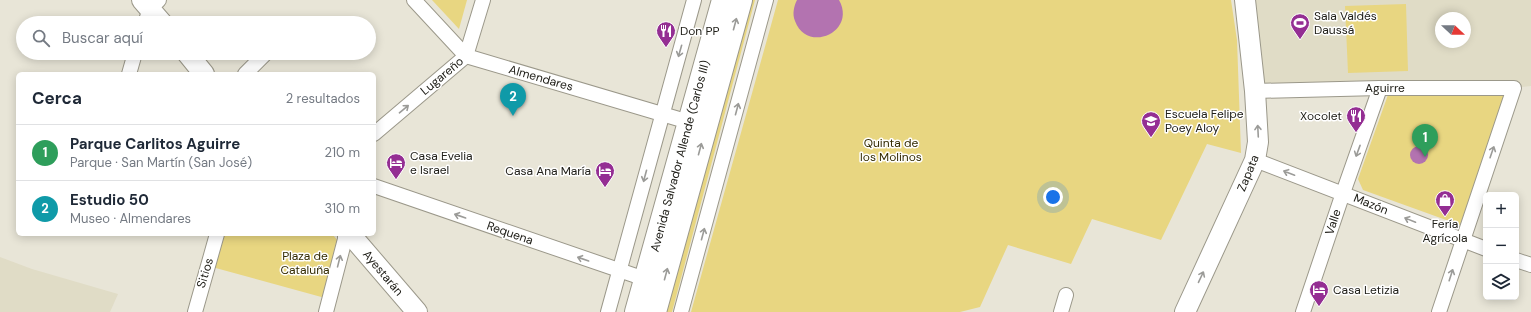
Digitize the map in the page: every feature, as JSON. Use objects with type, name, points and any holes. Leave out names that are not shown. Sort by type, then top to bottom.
[{"type":"main road","name":"Avenida Salvador Allende (Carlos III)","points":[[636,312],[723,0]]},
{"type":"main road","name":"Avenida Salvador Allende (Carlos III)","points":[[655,312],[741,0]]},
{"type":"main road","name":"Zapata","points":[[1185,312],[1255,160],[1258,142],[1255,91],[1245,0]]},
{"type":"main road","points":[[193,60],[202,72]]},
{"type":"main road","name":"Ayestarán","points":[[352,236],[417,312]]},
{"type":"street","points":[[414,0],[466,56]]},
{"type":"street","name":"Lugareño","points":[[376,132],[466,56],[483,0]]},
{"type":"street","points":[[608,312],[694,0]]},
{"type":"street","points":[[681,312],[766,0]]},
{"type":"street","name":"Almendares","points":[[466,56],[689,122]]},
{"type":"street","points":[[130,72],[134,60]]},
{"type":"street","points":[[247,72],[259,60]]},
{"type":"street","name":"Aguirre","points":[[1255,91],[1380,88],[1514,88],[1462,241]]},
{"type":"street","name":"Valle","points":[[1303,312],[1380,88]]},
{"type":"street","name":"Mazón","points":[[1255,160],[1483,248]]},
{"type":"street","name":"Requena","points":[[376,187],[646,279]]},
{"type":"street","name":"Sitios","points":[[194,312],[216,236]]},
{"type":"street","points":[[326,312],[345,236]]},
{"type":"street","points":[[1439,312],[1462,241]]},
{"type":"street","points":[[1519,261],[1531,265]]},
{"type":"street","points":[[1062,312],[1066,295]]},
{"type":"shaded area","points":[[797,0],[839,0],[843,11],[841,21],[836,29],[828,35],[819,37],[809,36],[801,31],[795,21],[794,10]]},
{"type":"shaded area","points":[[1253,0],[1531,0],[1531,86],[1514,88],[1261,90]]},
{"type":"shaded area","points":[[1419,146],[1425,149],[1428,155],[1425,161],[1419,164],[1413,161],[1410,155],[1413,149]]},
{"type":"shaded area","points":[[0,257],[32,269],[118,294],[110,312],[0,312]]},
{"type":"green space","points":[[432,0],[467,0],[459,29]]},
{"type":"green space","points":[[745,0],[755,0],[672,312],[662,312]]},
{"type":"green space","name":"Quinta de los Molinos","points":[[778,0],[1231,0],[1237,40],[1241,153],[1207,144],[1161,240],[1092,219],[1071,264],[1008,245],[980,307],[960,312],[691,312]]},
{"type":"green space","points":[[1406,4],[1408,71],[1348,73],[1345,6]]},
{"type":"green space","points":[[1389,92],[1507,94],[1460,225],[1363,190],[1358,179]]},
{"type":"green space","name":"Plaza de Cataluña","points":[[221,236],[334,236],[340,243],[325,298],[212,267]]},
{"type":"place","name":"Sala Valdés Daussá","points":[[1300,40]]},
{"type":"place","name":"Don PP","points":[[666,48]]},
{"type":"place","name":"Estudio 50","points":[[513,116]]},
{"type":"place","name":"Xocolet","points":[[1356,133]]},
{"type":"place","name":"Escuela Felipe Poey Aloy","points":[[1151,138]]},
{"type":"place","name":"Parque Carlitos Aguirre","points":[[1425,157]]},
{"type":"place","name":"Casa Evelia e Israel","points":[[396,180]]},
{"type":"place","name":"Casa Ana María","points":[[605,188]]},
{"type":"place","name":"Fería Agrícola","points":[[1445,217]]},
{"type":"place","name":"Casa Letizia","points":[[1319,307]]}]
